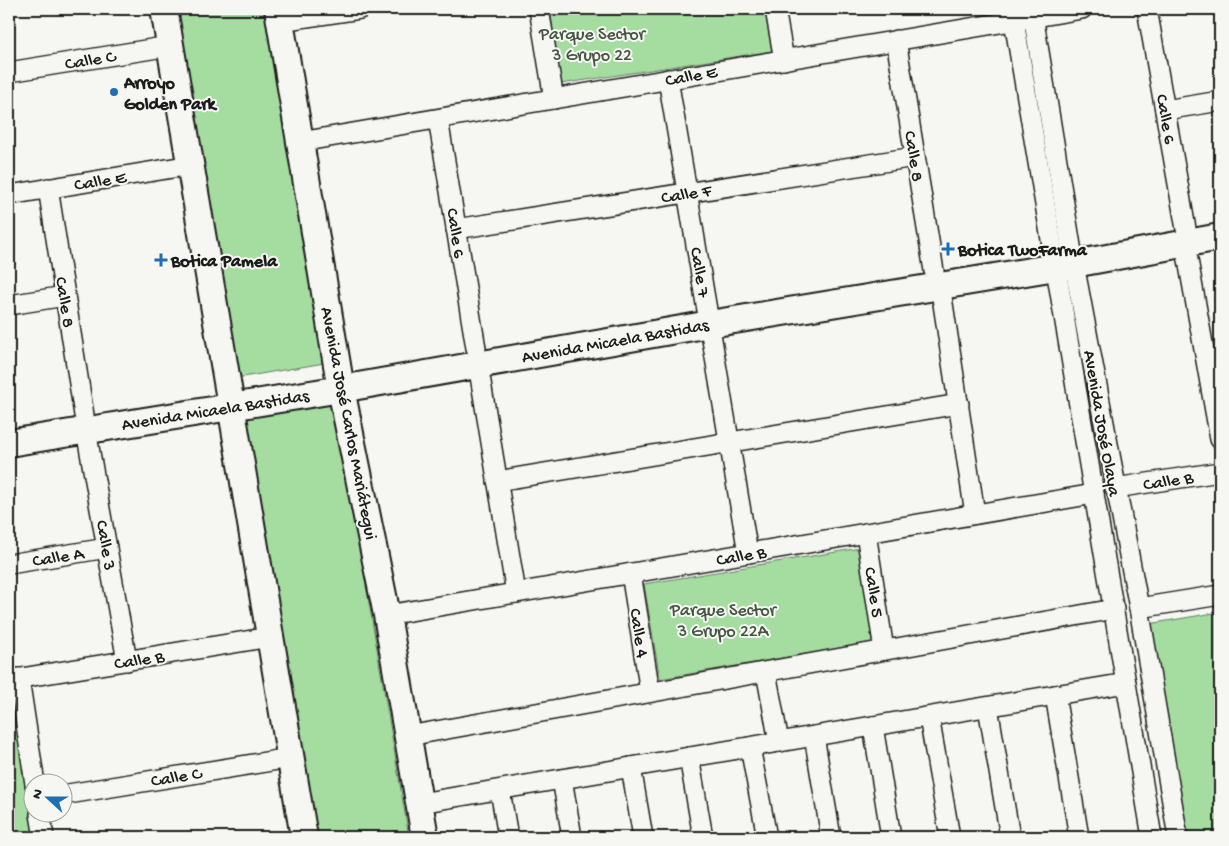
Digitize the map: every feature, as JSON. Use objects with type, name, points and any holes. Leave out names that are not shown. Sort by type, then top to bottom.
[{"type":"main road","points":[[164,9],[304,837]]},
{"type":"main road","name":"Avenida José Carlos Mariátegui","points":[[279,15],[340,380],[387,615],[426,837]]},
{"type":"main road","name":"Avenida Micaela Bastidas","points":[[9,443],[85,423],[1186,236],[1220,223]]},
{"type":"main road","name":"Avenida Micaela Bastidas","points":[[1186,236],[1220,237]]},
{"type":"main road","name":"Avenida Micaela Bastidas","points":[[9,428],[85,423]]},
{"type":"street","points":[[279,15],[360,9]]},
{"type":"street","points":[[539,9],[554,99]]},
{"type":"street","points":[[775,9],[784,60]]},
{"type":"street","name":"Calle E","points":[[300,142],[784,60],[896,40],[1012,15],[1082,9]]},
{"type":"street","name":"Calle 6","points":[[1147,9],[1186,236],[1213,362],[1220,439]]},
{"type":"street","name":"Avenida José Olaya","points":[[1032,13],[1094,494],[1152,837]]},
{"type":"street","name":"Avenida José Olaya","points":[[1012,15],[1115,488],[1139,608],[1178,837]]},
{"type":"street","name":"Calle 8","points":[[896,40],[959,404],[975,514]]},
{"type":"street","name":"Calle C","points":[[9,72],[170,46]]},
{"type":"street","name":"Calle 7","points":[[668,79],[748,553]]},
{"type":"street","points":[[1165,110],[1220,101]]},
{"type":"street","name":"Calle 6","points":[[438,119],[516,593]]},
{"type":"street","name":"Calle F","points":[[456,229],[915,156]]},
{"type":"street","name":"Calle E","points":[[9,195],[191,165]]},
{"type":"street","name":"Calle 8","points":[[48,188],[85,423]]},
{"type":"street","points":[[9,305],[65,296]]},
{"type":"street","points":[[497,481],[959,404]]},
{"type":"street","name":"Calle 3","points":[[85,423],[127,661]]},
{"type":"street","name":"Calle B","points":[[1115,488],[1220,472]]},
{"type":"street","name":"Calle B","points":[[387,615],[1094,494]]},
{"type":"street","name":"Calle 5","points":[[866,533],[884,650]]},
{"type":"street","name":"Calle A","points":[[9,564],[107,548]]},
{"type":"street","name":"Calle 4","points":[[632,573],[650,692]]},
{"type":"street","points":[[1139,608],[1220,595]]},
{"type":"street","points":[[408,736],[1114,609]]},
{"type":"street","name":"Calle B","points":[[14,679],[270,637]]},
{"type":"street","points":[[766,672],[780,742]]},
{"type":"street","points":[[14,679],[33,774]]},
{"type":"street","points":[[420,803],[1126,683]]},
{"type":"street","points":[[1055,695],[1079,837]]},
{"type":"street","points":[[988,707],[1010,837]]},
{"type":"street","points":[[930,717],[950,837]]},
{"type":"street","points":[[873,726],[891,837]]},
{"type":"street","points":[[814,736],[831,837]]},
{"type":"street","points":[[750,747],[766,837]]},
{"type":"street","name":"Calle C","points":[[72,793],[290,758]]},
{"type":"street","points":[[689,758],[703,837]]},
{"type":"street","points":[[631,767],[643,837]]},
{"type":"street","points":[[1142,776],[1167,772]]},
{"type":"street","points":[[562,779],[572,837]]},
{"type":"street","points":[[500,790],[508,837]]},
{"type":"street","points":[[42,824],[44,837]]},
{"type":"green space","points":[[175,9],[269,9],[330,362],[237,378]]},
{"type":"green space","name":"Parque Sector 3 Grupo 22","points":[[550,9],[765,9],[772,51],[561,84]]},
{"type":"green space","points":[[329,403],[336,409],[409,837],[314,837],[246,418]]},
{"type":"green space","name":"Parque Sector 3 Grupo 22A","points":[[860,548],[875,642],[660,679],[644,584]]},
{"type":"green space","points":[[1220,612],[1220,837],[1187,837],[1149,624]]},
{"type":"green space","points":[[9,690],[12,690],[25,774],[22,774],[22,824],[33,824],[35,837],[9,837]]},
{"type":"place","name":"Arroyo Golden Park","points":[[114,92]]},
{"type":"place","name":"Botica TwoFarma","points":[[948,249]]},
{"type":"place","name":"Botica Pamela","points":[[161,260]]}]
